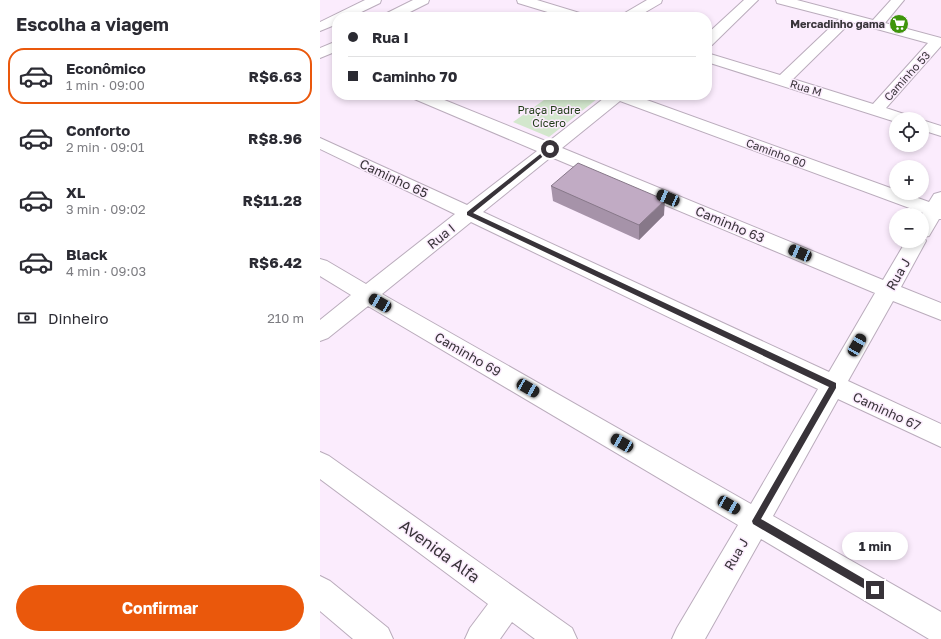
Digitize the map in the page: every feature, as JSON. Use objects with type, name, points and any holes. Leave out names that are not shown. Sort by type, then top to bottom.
[{"type":"street","points":[[401,12],[423,0]]},
{"type":"street","points":[[636,12],[656,0]]},
{"type":"street","points":[[712,37],[752,0]]},
{"type":"street","points":[[782,0],[939,42]]},
{"type":"street","points":[[876,25],[898,0]]},
{"type":"street","points":[[351,12],[369,1]]},
{"type":"street","points":[[533,1],[564,12]]},
{"type":"street","points":[[782,81],[848,18]]},
{"type":"street","points":[[320,27],[332,22]]},
{"type":"street","name":"Caminho 53","points":[[876,110],[939,42]]},
{"type":"street","points":[[320,54],[332,48]]},
{"type":"street","points":[[320,54],[332,60]]},
{"type":"street","name":"Rua M","points":[[712,59],[889,114]]},
{"type":"street","name":"Caminho 63","points":[[430,100],[941,312]]},
{"type":"street","name":"Rua I","points":[[320,332],[612,100]]},
{"type":"street","name":"Caminho 60","points":[[632,100],[939,207]]},
{"type":"street","points":[[929,127],[941,131]]},
{"type":"street","name":"Caminho 65","points":[[320,143],[834,386]]},
{"type":"street","points":[[929,221],[939,207]]},
{"type":"street","name":"Rua J","points":[[688,639],[912,248]]},
{"type":"street","name":"Caminho 69","points":[[320,266],[367,295],[941,629]]},
{"type":"street","name":"Caminho 67","points":[[834,386],[941,436]]},
{"type":"street","name":"Avenida Alfa","points":[[320,464],[561,639]]},
{"type":"street","points":[[320,590],[377,639]]},
{"type":"street","points":[[481,639],[509,601]]},
{"type":"green space","name":"Praça Padre Cícero","points":[[544,100],[596,100],[549,137],[513,122]]},
{"type":"building","points":[[578,163],[665,200],[639,225],[551,186]]},
{"type":"place","name":"Mercadinho gama","points":[[899,24]]},
{"type":"route","points":[[550,149],[469,213],[834,386],[756,521],[875,590]]}]
